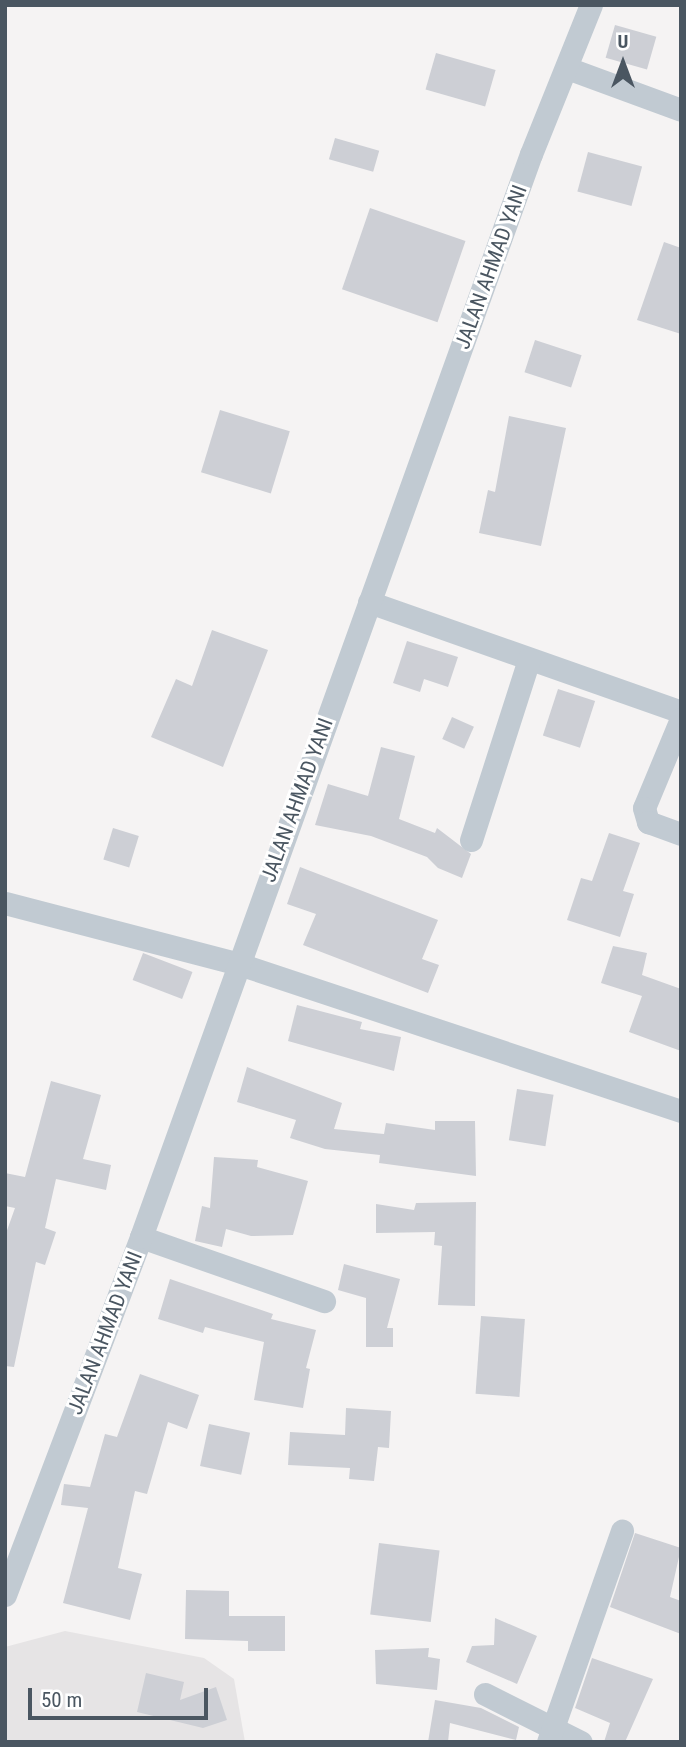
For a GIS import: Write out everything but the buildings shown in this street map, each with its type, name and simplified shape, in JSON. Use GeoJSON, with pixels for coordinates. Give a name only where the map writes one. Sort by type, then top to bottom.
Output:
{"type":"FeatureCollection","features":[{"type":"Feature","properties":{"kind":"street","name":"JALAN AHMAD YANI"},"geometry":{"type":"LineString","coordinates":[[5,1595],[141,1237],[531,155],[591,5]]}},
{"type":"Feature","properties":{"kind":"street"},"geometry":{"type":"LineString","coordinates":[[567,68],[681,110]]}},
{"type":"Feature","properties":{"kind":"street"},"geometry":{"type":"LineString","coordinates":[[369,602],[681,712]]}},
{"type":"Feature","properties":{"kind":"street"},"geometry":{"type":"LineString","coordinates":[[471,840],[529,659]]}},
{"type":"Feature","properties":{"kind":"street"},"geometry":{"type":"LineString","coordinates":[[681,719],[644,811],[648,821],[681,834]]}},
{"type":"Feature","properties":{"kind":"street"},"geometry":{"type":"LineString","coordinates":[[5,903],[239,964],[681,1111]]}},
{"type":"Feature","properties":{"kind":"street"},"geometry":{"type":"LineString","coordinates":[[141,1237],[324,1301]]}},
{"type":"Feature","properties":{"kind":"street"},"geometry":{"type":"LineString","coordinates":[[550,1736],[622,1531]]}},
{"type":"Feature","properties":{"kind":"street"},"geometry":{"type":"LineString","coordinates":[[485,1694],[550,1736],[581,1742]]}},
{"type":"Feature","properties":{"kind":"shaded area"},"geometry":{"type":"Polygon","coordinates":[[[65,1631],[204,1658],[234,1679],[245,1742],[5,1742],[5,1647],[65,1631]]]}}]}
